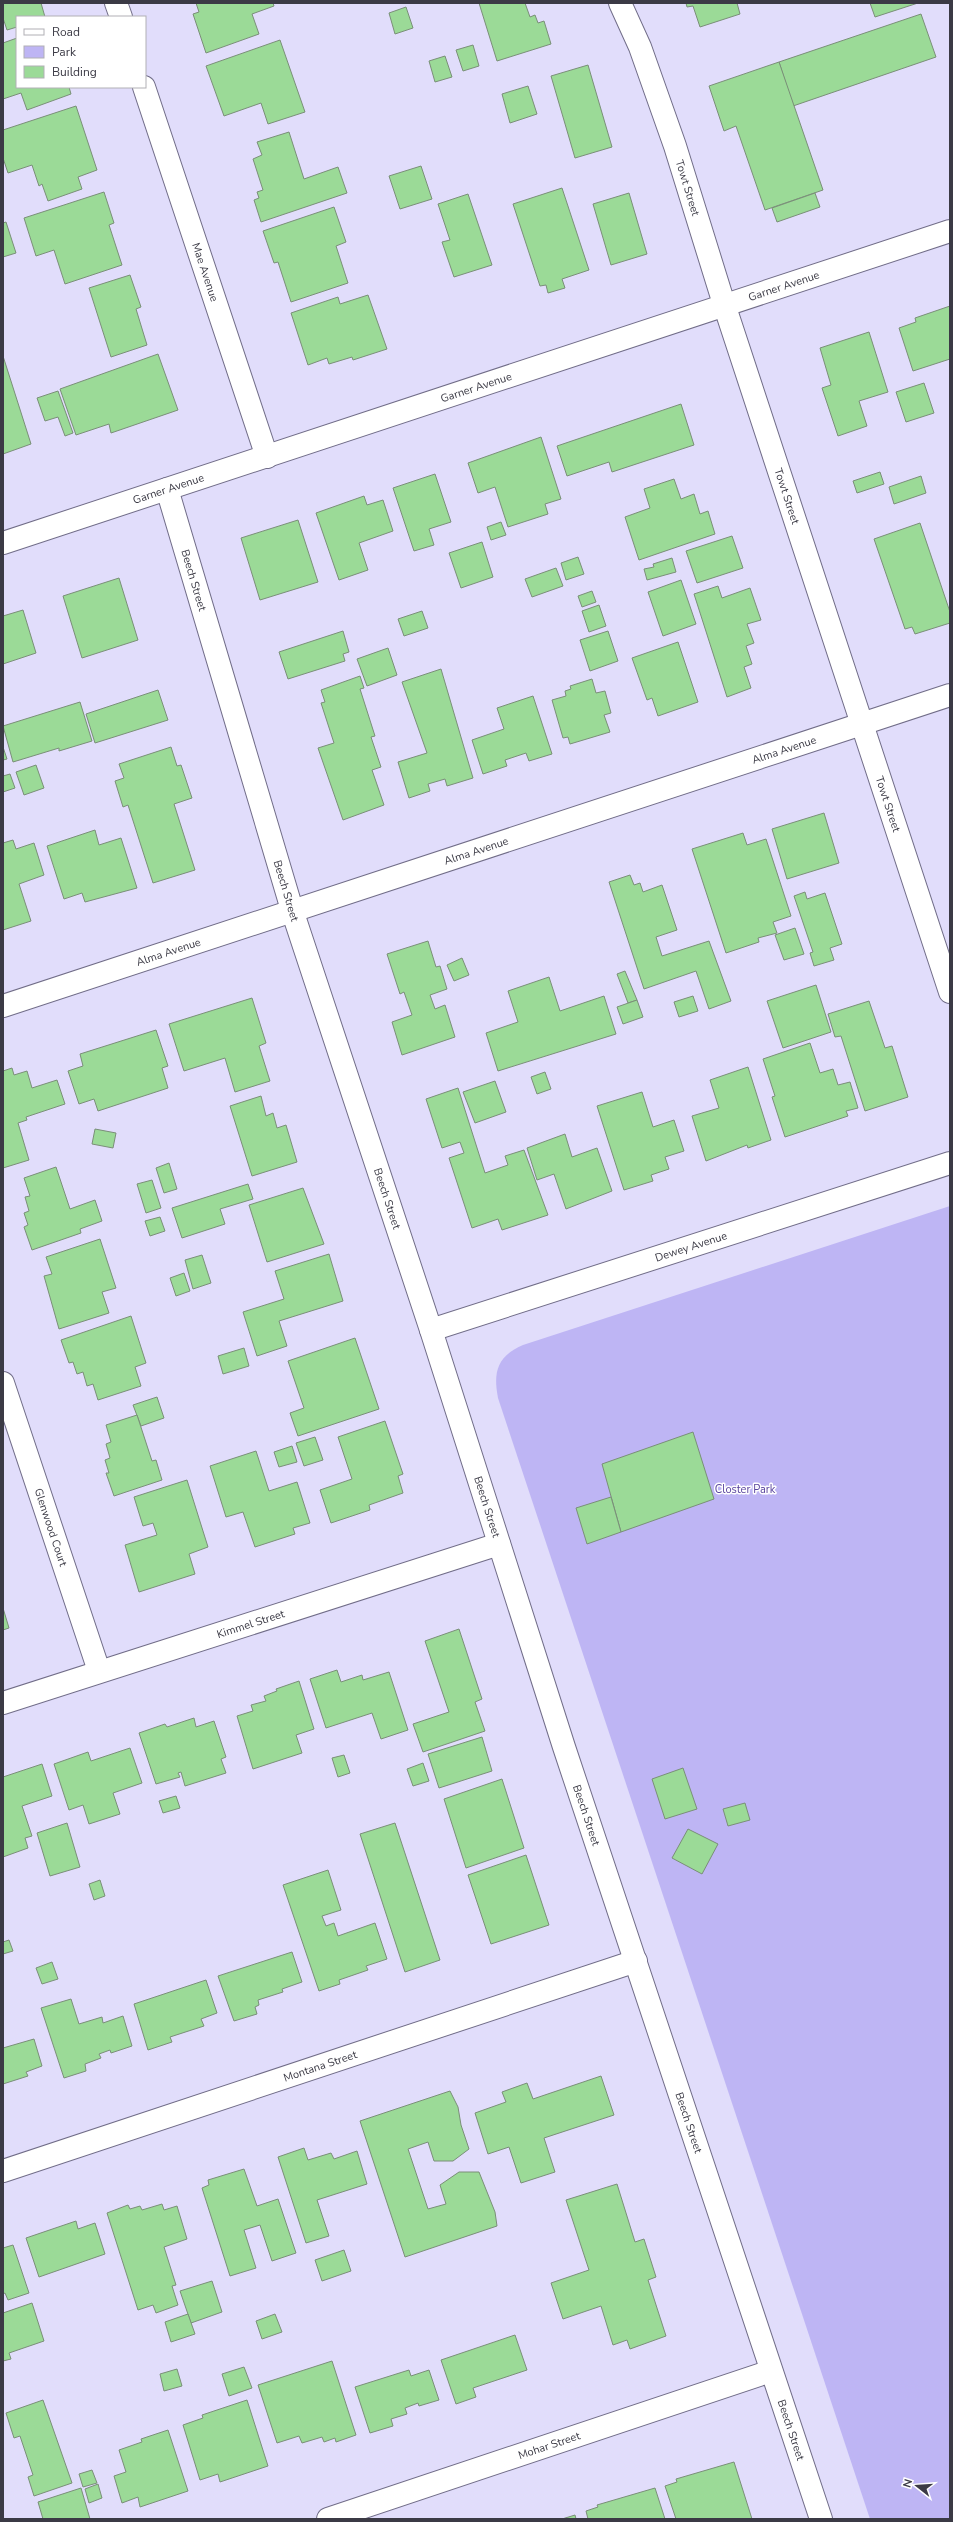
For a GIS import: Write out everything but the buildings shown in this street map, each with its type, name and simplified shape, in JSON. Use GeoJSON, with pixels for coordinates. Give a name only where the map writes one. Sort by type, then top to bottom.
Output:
{"type":"FeatureCollection","features":[{"type":"Feature","properties":{"kind":"street"},"geometry":{"type":"LineString","coordinates":[[116,3],[121,16]]}},
{"type":"Feature","properties":{"kind":"street","name":"Towt Street"},"geometry":{"type":"LineString","coordinates":[[620,3],[640,47],[673,139],[724,304],[950,992]]}},
{"type":"Feature","properties":{"kind":"street","name":"Mae Avenue"},"geometry":{"type":"LineString","coordinates":[[144,88],[267,457]]}},
{"type":"Feature","properties":{"kind":"street","name":"Garner Avenue"},"geometry":{"type":"LineString","coordinates":[[3,543],[267,457],[724,304],[950,231]]}},
{"type":"Feature","properties":{"kind":"street","name":"Beech Street"},"geometry":{"type":"LineString","coordinates":[[167,489],[293,913],[431,1330],[499,1544],[770,2371],[821,2519]]}},
{"type":"Feature","properties":{"kind":"street","name":"Alma Avenue"},"geometry":{"type":"LineString","coordinates":[[3,1006],[293,913],[950,695]]}},
{"type":"Feature","properties":{"kind":"street","name":"Dewey Avenue"},"geometry":{"type":"LineString","coordinates":[[431,1330],[950,1163]]}},
{"type":"Feature","properties":{"kind":"street","name":"Glenwood Court"},"geometry":{"type":"LineString","coordinates":[[3,1383],[99,1671]]}},
{"type":"Feature","properties":{"kind":"street","name":"Kimmel Street"},"geometry":{"type":"LineString","coordinates":[[3,1703],[499,1544]]}},
{"type":"Feature","properties":{"kind":"street","name":"Montana Street"},"geometry":{"type":"LineString","coordinates":[[3,2171],[636,1961]]}},
{"type":"Feature","properties":{"kind":"street","name":"Mohar Street"},"geometry":{"type":"LineString","coordinates":[[328,2519],[770,2371]]}},
{"type":"Feature","properties":{"kind":"green space","name":"Closter Park"},"geometry":{"type":"Polygon","coordinates":[[[950,1206],[950,2519],[870,2519],[498,1398],[496,1380],[502,1360],[514,1349],[523,1345],[950,1206]]]}}]}
